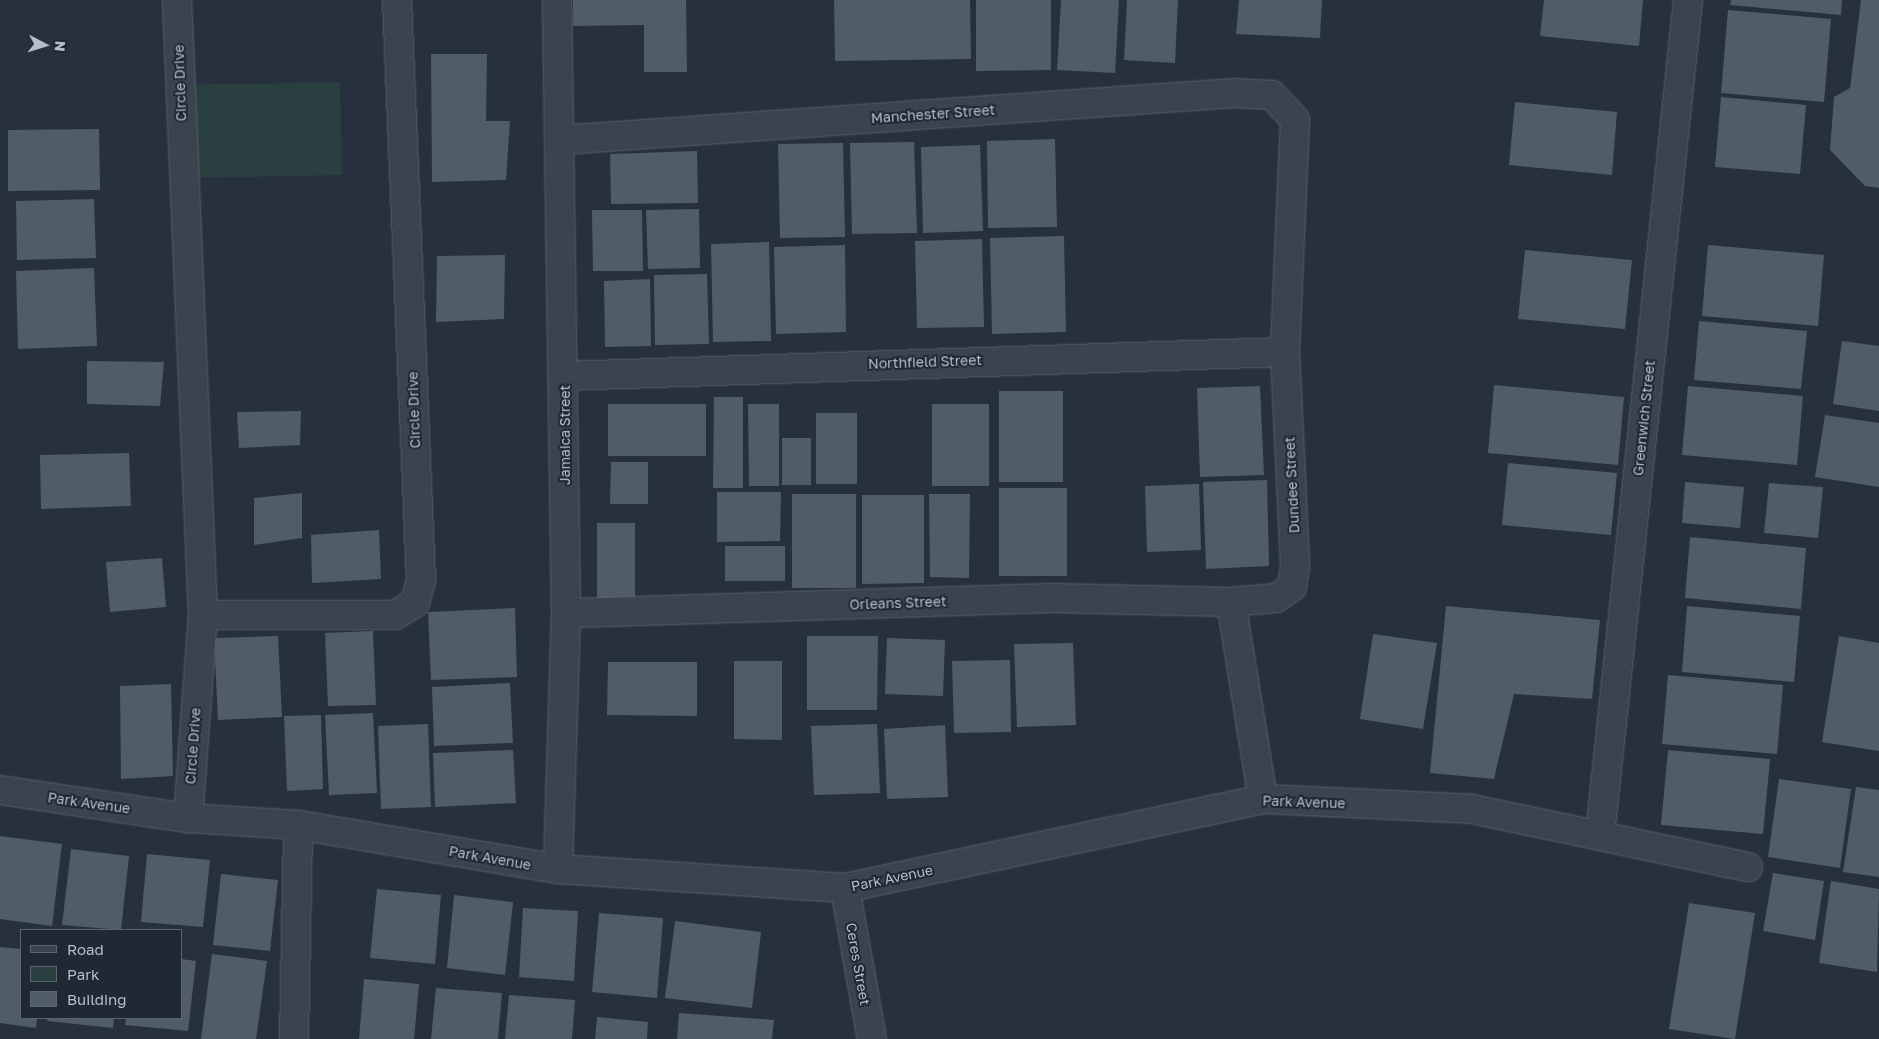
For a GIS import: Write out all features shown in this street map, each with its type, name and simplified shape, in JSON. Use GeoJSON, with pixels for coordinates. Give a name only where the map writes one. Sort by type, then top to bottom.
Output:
{"type":"FeatureCollection","features":[{"type":"Feature","properties":{"kind":"street","name":"Circle Drive"},"geometry":{"type":"LineString","coordinates":[[177,0],[203,615],[188,818]]}},
{"type":"Feature","properties":{"kind":"street","name":"Circle Drive"},"geometry":{"type":"LineString","coordinates":[[203,615],[395,615],[415,603],[421,580],[398,0]]}},
{"type":"Feature","properties":{"kind":"street","name":"Jamaica Street"},"geometry":{"type":"LineString","coordinates":[[557,0],[561,140],[566,613],[558,869]]}},
{"type":"Feature","properties":{"kind":"street","name":"Greenwich Street"},"geometry":{"type":"LineString","coordinates":[[1600,835],[1688,0]]}},
{"type":"Feature","properties":{"kind":"street","name":"Manchester Street"},"geometry":{"type":"LineString","coordinates":[[561,140],[1235,93],[1272,95],[1295,120]]}},
{"type":"Feature","properties":{"kind":"street","name":"Dundee Street"},"geometry":{"type":"LineString","coordinates":[[1231,602],[1276,598],[1292,587],[1295,568],[1286,352],[1295,120]]}},
{"type":"Feature","properties":{"kind":"street","name":"Northfield Street"},"geometry":{"type":"LineString","coordinates":[[564,376],[1286,352]]}},
{"type":"Feature","properties":{"kind":"street","name":"Orleans Street"},"geometry":{"type":"LineString","coordinates":[[566,613],[1052,598],[1231,602]]}},
{"type":"Feature","properties":{"kind":"street"},"geometry":{"type":"LineString","coordinates":[[1231,602],[1263,799]]}},
{"type":"Feature","properties":{"kind":"street","name":"Park Avenue"},"geometry":{"type":"LineString","coordinates":[[0,790],[188,818],[298,825],[558,869],[845,888],[1263,799],[1472,809],[1748,867]]}},
{"type":"Feature","properties":{"kind":"street"},"geometry":{"type":"LineString","coordinates":[[294,1039],[298,825]]}},
{"type":"Feature","properties":{"kind":"street","name":"Ceres Street"},"geometry":{"type":"LineString","coordinates":[[845,888],[872,1039]]}},
{"type":"Feature","properties":{"kind":"green space"},"geometry":{"type":"Polygon","coordinates":[[[340,82],[342,175],[185,178],[183,85],[340,82]]]}},
{"type":"Feature","properties":{"kind":"building"},"geometry":{"type":"Polygon","coordinates":[[[573,0],[686,0],[687,72],[644,72],[644,25],[573,26],[573,0]]]}},
{"type":"Feature","properties":{"kind":"building"},"geometry":{"type":"Polygon","coordinates":[[[834,0],[970,0],[971,59],[835,61],[834,0]]]}},
{"type":"Feature","properties":{"kind":"building"},"geometry":{"type":"Polygon","coordinates":[[[976,0],[1051,0],[1051,70],[976,71],[976,0]]]}},
{"type":"Feature","properties":{"kind":"building"},"geometry":{"type":"Polygon","coordinates":[[[1061,0],[1119,0],[1115,73],[1057,70],[1061,0]]]}},
{"type":"Feature","properties":{"kind":"building"},"geometry":{"type":"Polygon","coordinates":[[[1127,0],[1178,0],[1175,63],[1124,60],[1127,0]]]}},
{"type":"Feature","properties":{"kind":"building"},"geometry":{"type":"Polygon","coordinates":[[[1239,0],[1322,0],[1320,38],[1236,34],[1239,0]]]}},
{"type":"Feature","properties":{"kind":"building"},"geometry":{"type":"Polygon","coordinates":[[[1544,0],[1643,0],[1639,46],[1540,36],[1544,0]]]}},
{"type":"Feature","properties":{"kind":"building"},"geometry":{"type":"Polygon","coordinates":[[[1731,0],[1842,0],[1841,15],[1730,5],[1731,0]]]}},
{"type":"Feature","properties":{"kind":"building"},"geometry":{"type":"Polygon","coordinates":[[[1861,0],[1879,0],[1879,188],[1865,186],[1830,150],[1834,97],[1850,88],[1861,0]]]}},
{"type":"Feature","properties":{"kind":"building"},"geometry":{"type":"Polygon","coordinates":[[[1728,10],[1831,19],[1824,102],[1721,93],[1728,10]]]}},
{"type":"Feature","properties":{"kind":"building"},"geometry":{"type":"Polygon","coordinates":[[[431,54],[487,54],[486,121],[510,121],[506,180],[432,182],[431,54]]]}},
{"type":"Feature","properties":{"kind":"building"},"geometry":{"type":"Polygon","coordinates":[[[1721,97],[1806,105],[1800,174],[1715,167],[1721,97]]]}},
{"type":"Feature","properties":{"kind":"building"},"geometry":{"type":"Polygon","coordinates":[[[1515,102],[1617,112],[1612,175],[1509,165],[1515,102]]]}},
{"type":"Feature","properties":{"kind":"building"},"geometry":{"type":"Polygon","coordinates":[[[99,129],[100,190],[8,191],[8,130],[99,129]]]}},
{"type":"Feature","properties":{"kind":"building"},"geometry":{"type":"Polygon","coordinates":[[[1055,139],[1057,227],[988,228],[987,141],[1055,139]]]}},
{"type":"Feature","properties":{"kind":"building"},"geometry":{"type":"Polygon","coordinates":[[[914,142],[917,233],[852,234],[850,143],[914,142]]]}},
{"type":"Feature","properties":{"kind":"building"},"geometry":{"type":"Polygon","coordinates":[[[843,143],[845,237],[780,238],[778,144],[843,143]]]}},
{"type":"Feature","properties":{"kind":"building"},"geometry":{"type":"Polygon","coordinates":[[[980,145],[983,231],[923,233],[921,147],[980,145]]]}},
{"type":"Feature","properties":{"kind":"building"},"geometry":{"type":"Polygon","coordinates":[[[697,151],[698,203],[611,204],[610,154],[697,151]]]}},
{"type":"Feature","properties":{"kind":"building"},"geometry":{"type":"Polygon","coordinates":[[[94,199],[96,258],[17,260],[16,201],[94,199]]]}},
{"type":"Feature","properties":{"kind":"building"},"geometry":{"type":"Polygon","coordinates":[[[699,209],[700,268],[648,269],[646,210],[699,209]]]}},
{"type":"Feature","properties":{"kind":"building"},"geometry":{"type":"Polygon","coordinates":[[[592,210],[642,210],[643,271],[593,271],[592,210]]]}},
{"type":"Feature","properties":{"kind":"building"},"geometry":{"type":"Polygon","coordinates":[[[1064,236],[1066,332],[992,334],[990,238],[1064,236]]]}},
{"type":"Feature","properties":{"kind":"building"},"geometry":{"type":"Polygon","coordinates":[[[982,239],[984,327],[917,328],[915,241],[982,239]]]}},
{"type":"Feature","properties":{"kind":"building"},"geometry":{"type":"Polygon","coordinates":[[[769,242],[771,341],[713,342],[711,244],[769,242]]]}},
{"type":"Feature","properties":{"kind":"building"},"geometry":{"type":"Polygon","coordinates":[[[845,245],[846,332],[776,334],[774,247],[845,245]]]}},
{"type":"Feature","properties":{"kind":"building"},"geometry":{"type":"Polygon","coordinates":[[[1708,245],[1824,255],[1818,326],[1702,316],[1708,245]]]}},
{"type":"Feature","properties":{"kind":"building"},"geometry":{"type":"Polygon","coordinates":[[[1525,250],[1632,260],[1625,329],[1518,319],[1525,250]]]}},
{"type":"Feature","properties":{"kind":"building"},"geometry":{"type":"Polygon","coordinates":[[[505,255],[504,319],[436,322],[437,256],[505,255]]]}},
{"type":"Feature","properties":{"kind":"building"},"geometry":{"type":"Polygon","coordinates":[[[94,268],[97,346],[18,349],[16,271],[94,268]]]}},
{"type":"Feature","properties":{"kind":"building"},"geometry":{"type":"Polygon","coordinates":[[[707,274],[709,344],[655,345],[654,275],[707,274]]]}},
{"type":"Feature","properties":{"kind":"building"},"geometry":{"type":"Polygon","coordinates":[[[650,279],[651,346],[605,347],[604,281],[650,279]]]}},
{"type":"Feature","properties":{"kind":"building"},"geometry":{"type":"Polygon","coordinates":[[[1699,321],[1807,331],[1801,389],[1694,380],[1699,321]]]}},
{"type":"Feature","properties":{"kind":"building"},"geometry":{"type":"Polygon","coordinates":[[[1842,341],[1879,346],[1879,411],[1833,404],[1842,341]]]}},
{"type":"Feature","properties":{"kind":"building"},"geometry":{"type":"Polygon","coordinates":[[[87,361],[164,362],[160,406],[87,404],[87,361]]]}},
{"type":"Feature","properties":{"kind":"building"},"geometry":{"type":"Polygon","coordinates":[[[1494,385],[1624,397],[1618,465],[1488,453],[1494,385]]]}},
{"type":"Feature","properties":{"kind":"building"},"geometry":{"type":"Polygon","coordinates":[[[1260,386],[1264,475],[1200,477],[1197,388],[1260,386]]]}},
{"type":"Feature","properties":{"kind":"building"},"geometry":{"type":"Polygon","coordinates":[[[1688,386],[1803,396],[1797,465],[1682,455],[1688,386]]]}},
{"type":"Feature","properties":{"kind":"building"},"geometry":{"type":"Polygon","coordinates":[[[999,391],[1063,391],[1063,482],[999,482],[999,391]]]}},
{"type":"Feature","properties":{"kind":"building"},"geometry":{"type":"Polygon","coordinates":[[[714,397],[743,397],[743,488],[713,488],[714,397]]]}},
{"type":"Feature","properties":{"kind":"building"},"geometry":{"type":"Polygon","coordinates":[[[608,404],[706,404],[706,456],[608,456],[608,404]]]}},
{"type":"Feature","properties":{"kind":"building"},"geometry":{"type":"Polygon","coordinates":[[[748,404],[779,404],[779,486],[749,486],[748,404]]]}},
{"type":"Feature","properties":{"kind":"building"},"geometry":{"type":"Polygon","coordinates":[[[932,404],[989,404],[989,486],[932,486],[932,404]]]}},
{"type":"Feature","properties":{"kind":"building"},"geometry":{"type":"Polygon","coordinates":[[[301,411],[300,445],[239,448],[237,412],[301,411]]]}},
{"type":"Feature","properties":{"kind":"building"},"geometry":{"type":"Polygon","coordinates":[[[816,413],[857,413],[857,484],[816,484],[816,413]]]}},
{"type":"Feature","properties":{"kind":"building"},"geometry":{"type":"Polygon","coordinates":[[[1825,415],[1879,423],[1879,487],[1815,477],[1825,415]]]}},
{"type":"Feature","properties":{"kind":"building"},"geometry":{"type":"Polygon","coordinates":[[[782,438],[811,438],[811,485],[782,485],[782,438]]]}},
{"type":"Feature","properties":{"kind":"building"},"geometry":{"type":"Polygon","coordinates":[[[129,453],[131,506],[41,509],[40,455],[129,453]]]}},
{"type":"Feature","properties":{"kind":"building"},"geometry":{"type":"Polygon","coordinates":[[[611,462],[648,462],[648,504],[610,504],[611,462]]]}},
{"type":"Feature","properties":{"kind":"building"},"geometry":{"type":"Polygon","coordinates":[[[1508,463],[1617,473],[1611,535],[1502,525],[1508,463]]]}},
{"type":"Feature","properties":{"kind":"building"},"geometry":{"type":"Polygon","coordinates":[[[1267,480],[1269,566],[1206,569],[1203,482],[1267,480]]]}},
{"type":"Feature","properties":{"kind":"building"},"geometry":{"type":"Polygon","coordinates":[[[1685,482],[1744,487],[1740,528],[1682,523],[1685,482]]]}},
{"type":"Feature","properties":{"kind":"building"},"geometry":{"type":"Polygon","coordinates":[[[1769,483],[1823,487],[1818,538],[1764,533],[1769,483]]]}},
{"type":"Feature","properties":{"kind":"building"},"geometry":{"type":"Polygon","coordinates":[[[1199,484],[1201,550],[1147,552],[1145,486],[1199,484]]]}},
{"type":"Feature","properties":{"kind":"building"},"geometry":{"type":"Polygon","coordinates":[[[999,488],[1067,488],[1067,576],[999,576],[999,488]]]}},
{"type":"Feature","properties":{"kind":"building"},"geometry":{"type":"Polygon","coordinates":[[[717,492],[781,492],[780,541],[717,542],[717,492]]]}},
{"type":"Feature","properties":{"kind":"building"},"geometry":{"type":"Polygon","coordinates":[[[302,493],[302,538],[254,545],[254,498],[302,493]]]}},
{"type":"Feature","properties":{"kind":"building"},"geometry":{"type":"Polygon","coordinates":[[[792,494],[856,494],[856,588],[792,588],[792,494]]]}},
{"type":"Feature","properties":{"kind":"building"},"geometry":{"type":"Polygon","coordinates":[[[929,494],[970,494],[969,578],[930,577],[929,494]]]}},
{"type":"Feature","properties":{"kind":"building"},"geometry":{"type":"Polygon","coordinates":[[[862,495],[924,495],[924,583],[862,584],[862,495]]]}},
{"type":"Feature","properties":{"kind":"building"},"geometry":{"type":"Polygon","coordinates":[[[597,523],[635,523],[635,600],[597,600],[597,523]]]}},
{"type":"Feature","properties":{"kind":"building"},"geometry":{"type":"Polygon","coordinates":[[[379,530],[381,579],[312,583],[311,535],[379,530]]]}},
{"type":"Feature","properties":{"kind":"building"},"geometry":{"type":"Polygon","coordinates":[[[1690,537],[1806,548],[1801,609],[1685,598],[1690,537]]]}},
{"type":"Feature","properties":{"kind":"building"},"geometry":{"type":"Polygon","coordinates":[[[725,546],[785,546],[785,581],[725,581],[725,546]]]}},
{"type":"Feature","properties":{"kind":"building"},"geometry":{"type":"Polygon","coordinates":[[[162,558],[166,607],[110,612],[106,562],[162,558]]]}},
{"type":"Feature","properties":{"kind":"building"},"geometry":{"type":"Polygon","coordinates":[[[1446,606],[1600,620],[1592,699],[1514,694],[1494,779],[1430,773],[1446,606]]]}},
{"type":"Feature","properties":{"kind":"building"},"geometry":{"type":"Polygon","coordinates":[[[1687,606],[1800,616],[1794,682],[1682,672],[1687,606]]]}},
{"type":"Feature","properties":{"kind":"building"},"geometry":{"type":"Polygon","coordinates":[[[515,608],[517,677],[431,680],[428,612],[515,608]]]}},
{"type":"Feature","properties":{"kind":"building"},"geometry":{"type":"Polygon","coordinates":[[[373,631],[376,705],[328,706],[325,633],[373,631]]]}},
{"type":"Feature","properties":{"kind":"building"},"geometry":{"type":"Polygon","coordinates":[[[1373,634],[1437,643],[1423,729],[1360,719],[1373,634]]]}},
{"type":"Feature","properties":{"kind":"building"},"geometry":{"type":"Polygon","coordinates":[[[278,636],[282,717],[218,720],[214,638],[278,636]]]}},
{"type":"Feature","properties":{"kind":"building"},"geometry":{"type":"Polygon","coordinates":[[[807,636],[878,636],[877,710],[807,710],[807,636]]]}},
{"type":"Feature","properties":{"kind":"building"},"geometry":{"type":"Polygon","coordinates":[[[1839,636],[1879,643],[1879,751],[1822,742],[1839,636]]]}},
{"type":"Feature","properties":{"kind":"building"},"geometry":{"type":"Polygon","coordinates":[[[887,638],[945,640],[943,696],[885,694],[887,638]]]}},
{"type":"Feature","properties":{"kind":"building"},"geometry":{"type":"Polygon","coordinates":[[[1073,643],[1076,725],[1017,727],[1014,644],[1073,643]]]}},
{"type":"Feature","properties":{"kind":"building"},"geometry":{"type":"Polygon","coordinates":[[[1010,660],[1011,732],[954,733],[952,661],[1010,660]]]}},
{"type":"Feature","properties":{"kind":"building"},"geometry":{"type":"Polygon","coordinates":[[[734,661],[782,661],[782,740],[734,739],[734,661]]]}},
{"type":"Feature","properties":{"kind":"building"},"geometry":{"type":"Polygon","coordinates":[[[608,662],[697,662],[697,716],[607,715],[608,662]]]}},
{"type":"Feature","properties":{"kind":"building"},"geometry":{"type":"Polygon","coordinates":[[[1668,675],[1783,685],[1777,754],[1662,744],[1668,675]]]}},
{"type":"Feature","properties":{"kind":"building"},"geometry":{"type":"Polygon","coordinates":[[[510,683],[513,743],[434,746],[432,687],[510,683]]]}},
{"type":"Feature","properties":{"kind":"building"},"geometry":{"type":"Polygon","coordinates":[[[171,684],[173,776],[121,779],[120,686],[171,684]]]}},
{"type":"Feature","properties":{"kind":"building"},"geometry":{"type":"Polygon","coordinates":[[[373,713],[377,793],[329,795],[325,715],[373,713]]]}},
{"type":"Feature","properties":{"kind":"building"},"geometry":{"type":"Polygon","coordinates":[[[321,715],[323,789],[287,791],[284,716],[321,715]]]}},
{"type":"Feature","properties":{"kind":"building"},"geometry":{"type":"Polygon","coordinates":[[[428,724],[431,807],[381,809],[378,726],[428,724]]]}},
{"type":"Feature","properties":{"kind":"building"},"geometry":{"type":"Polygon","coordinates":[[[877,724],[880,793],[814,795],[811,726],[877,724]]]}},
{"type":"Feature","properties":{"kind":"building"},"geometry":{"type":"Polygon","coordinates":[[[945,725],[948,797],[887,799],[884,729],[945,725]]]}},
{"type":"Feature","properties":{"kind":"building"},"geometry":{"type":"Polygon","coordinates":[[[513,750],[516,803],[435,807],[433,753],[513,750]]]}},
{"type":"Feature","properties":{"kind":"building"},"geometry":{"type":"Polygon","coordinates":[[[1668,750],[1770,759],[1763,834],[1661,825],[1668,750]]]}},
{"type":"Feature","properties":{"kind":"building"},"geometry":{"type":"Polygon","coordinates":[[[1779,779],[1851,789],[1840,868],[1768,857],[1779,779]]]}},
{"type":"Feature","properties":{"kind":"building"},"geometry":{"type":"Polygon","coordinates":[[[1856,787],[1879,790],[1879,877],[1843,872],[1856,787]]]}},
{"type":"Feature","properties":{"kind":"building"},"geometry":{"type":"Polygon","coordinates":[[[0,836],[62,844],[52,926],[0,919],[0,836]]]}},
{"type":"Feature","properties":{"kind":"building"},"geometry":{"type":"Polygon","coordinates":[[[71,849],[129,856],[121,929],[62,925],[71,849]]]}},
{"type":"Feature","properties":{"kind":"building"},"geometry":{"type":"Polygon","coordinates":[[[147,854],[210,860],[203,927],[141,922],[147,854]]]}},
{"type":"Feature","properties":{"kind":"building"},"geometry":{"type":"Polygon","coordinates":[[[1773,873],[1824,881],[1815,940],[1763,931],[1773,873]]]}},
{"type":"Feature","properties":{"kind":"building"},"geometry":{"type":"Polygon","coordinates":[[[221,874],[278,880],[270,951],[213,945],[221,874]]]}},
{"type":"Feature","properties":{"kind":"building"},"geometry":{"type":"Polygon","coordinates":[[[1831,881],[1879,889],[1877,972],[1819,963],[1831,881]]]}},
{"type":"Feature","properties":{"kind":"building"},"geometry":{"type":"Polygon","coordinates":[[[377,889],[441,895],[435,964],[370,958],[377,889]]]}},
{"type":"Feature","properties":{"kind":"building"},"geometry":{"type":"Polygon","coordinates":[[[454,895],[513,902],[505,975],[447,968],[454,895]]]}},
{"type":"Feature","properties":{"kind":"building"},"geometry":{"type":"Polygon","coordinates":[[[1689,903],[1755,913],[1735,1039],[1669,1029],[1689,903]]]}},
{"type":"Feature","properties":{"kind":"building"},"geometry":{"type":"Polygon","coordinates":[[[523,908],[578,911],[574,981],[519,977],[523,908]]]}},
{"type":"Feature","properties":{"kind":"building"},"geometry":{"type":"Polygon","coordinates":[[[599,913],[663,918],[657,998],[592,992],[599,913]]]}},
{"type":"Feature","properties":{"kind":"building"},"geometry":{"type":"Polygon","coordinates":[[[675,921],[761,932],[752,1008],[665,998],[675,921]]]}},
{"type":"Feature","properties":{"kind":"building"},"geometry":{"type":"Polygon","coordinates":[[[0,947],[20,949],[20,1019],[37,1019],[36,1028],[0,1023],[0,947]]]}},
{"type":"Feature","properties":{"kind":"building"},"geometry":{"type":"Polygon","coordinates":[[[212,954],[267,961],[256,1039],[201,1039],[212,954]]]}},
{"type":"Feature","properties":{"kind":"building"},"geometry":{"type":"Polygon","coordinates":[[[182,959],[196,961],[188,1031],[125,1025],[126,1019],[182,1019],[182,959]]]}},
{"type":"Feature","properties":{"kind":"building"},"geometry":{"type":"Polygon","coordinates":[[[364,979],[419,984],[414,1039],[359,1039],[364,979]]]}},
{"type":"Feature","properties":{"kind":"building"},"geometry":{"type":"Polygon","coordinates":[[[436,988],[502,993],[498,1039],[431,1039],[436,988]]]}},
{"type":"Feature","properties":{"kind":"building"},"geometry":{"type":"Polygon","coordinates":[[[509,995],[575,1000],[572,1039],[505,1039],[509,995]]]}},
{"type":"Feature","properties":{"kind":"building"},"geometry":{"type":"Polygon","coordinates":[[[679,1013],[774,1020],[772,1039],[677,1039],[679,1013]]]}},
{"type":"Feature","properties":{"kind":"building"},"geometry":{"type":"Polygon","coordinates":[[[597,1017],[648,1022],[647,1039],[595,1039],[597,1017]]]}},
{"type":"Feature","properties":{"kind":"building"},"geometry":{"type":"Polygon","coordinates":[[[48,1019],[114,1019],[113,1028],[47,1021],[48,1019]]]}}]}
